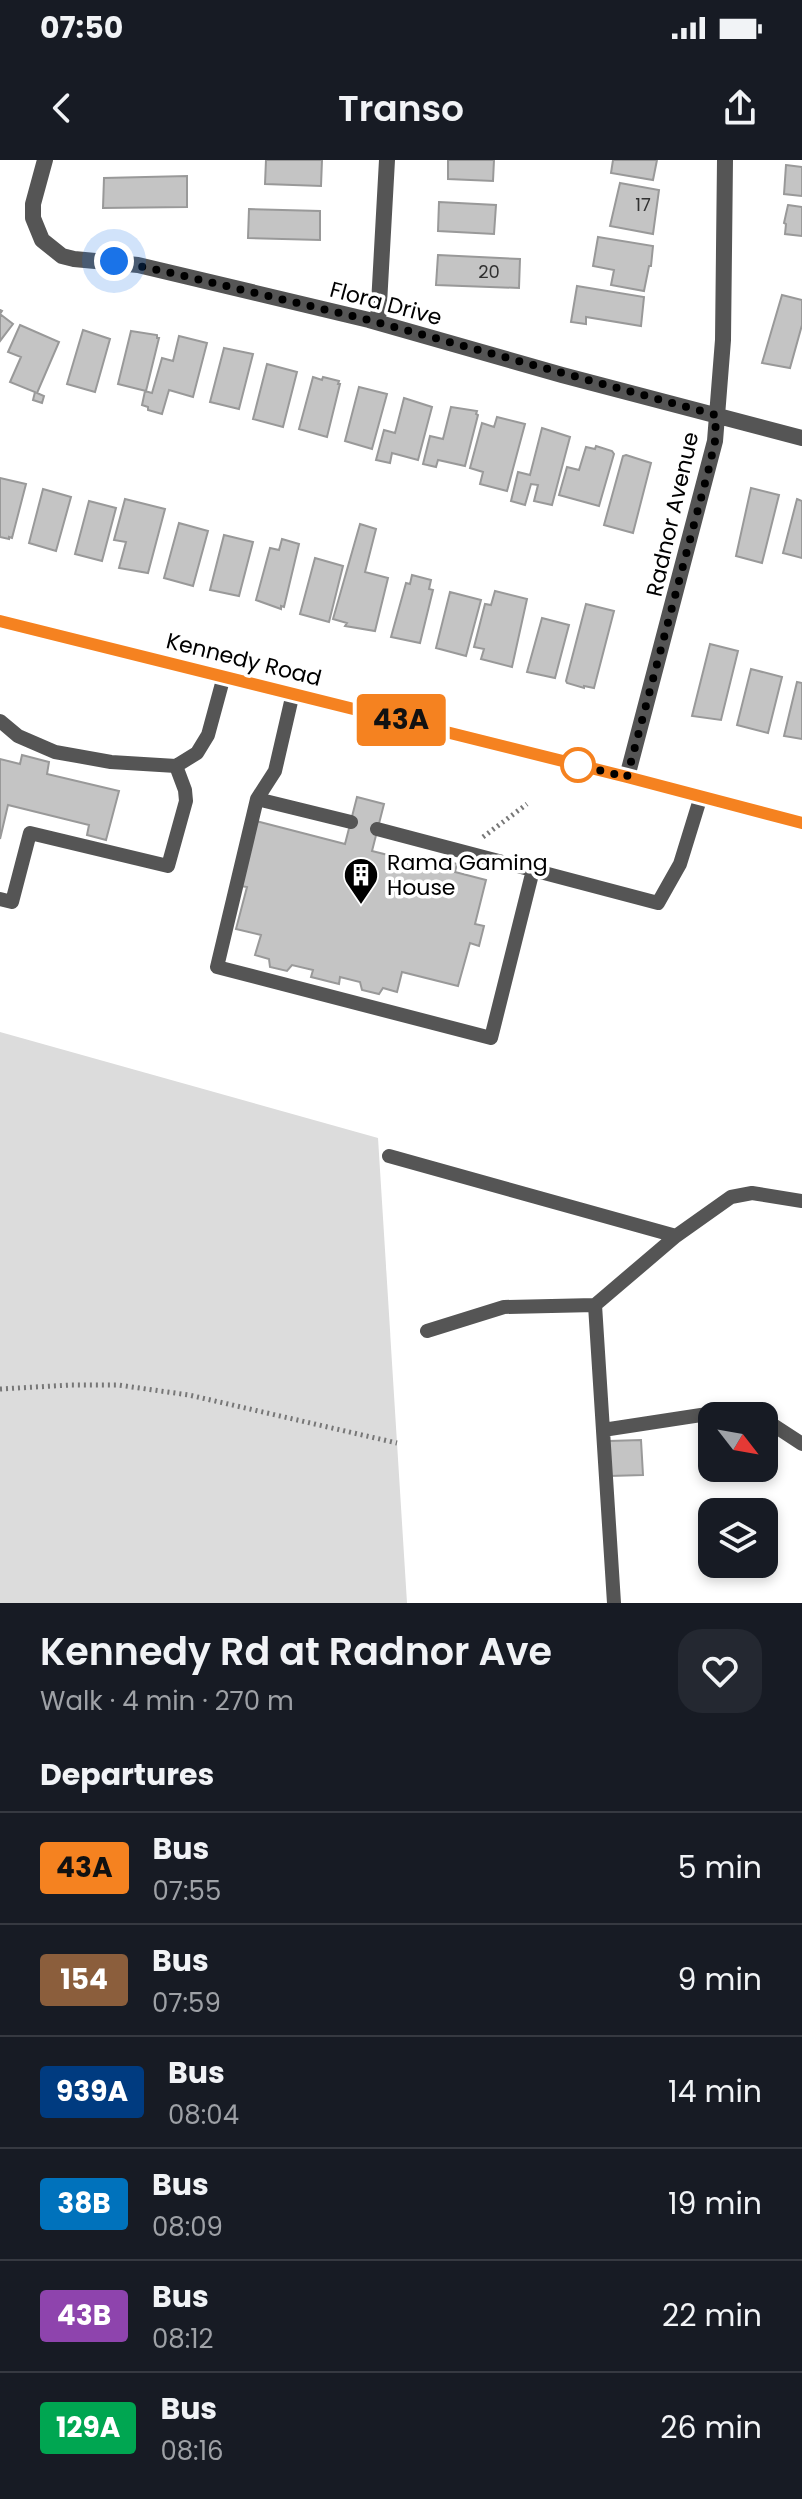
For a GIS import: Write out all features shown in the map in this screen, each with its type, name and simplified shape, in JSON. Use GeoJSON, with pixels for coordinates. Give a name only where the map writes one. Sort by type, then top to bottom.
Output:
{"type":"FeatureCollection","features":[{"type":"Feature","properties":{"kind":"main road","name":"Kennedy Road"},"geometry":{"type":"LineString","coordinates":[[0,621],[802,823]]}},
{"type":"Feature","properties":{"kind":"street","name":"Flora Drive"},"geometry":{"type":"LineString","coordinates":[[45,160],[33,204],[33,218],[42,240],[62,256],[151,268],[378,322],[802,438]]}},
{"type":"Feature","properties":{"kind":"street"},"geometry":{"type":"LineString","coordinates":[[378,322],[387,160]]}},
{"type":"Feature","properties":{"kind":"street","name":"Radnor Avenue"},"geometry":{"type":"LineString","coordinates":[[627,777],[715,441],[723,340],[725,160]]}},
{"type":"Feature","properties":{"kind":"lane"},"geometry":{"type":"LineString","coordinates":[[0,721],[18,736],[55,752],[111,762],[176,766],[197,753],[208,735],[224,676]]}},
{"type":"Feature","properties":{"kind":"lane"},"geometry":{"type":"LineString","coordinates":[[293,693],[275,771],[257,799],[217,967],[491,1038],[533,870]]}},
{"type":"Feature","properties":{"kind":"lane"},"geometry":{"type":"LineString","coordinates":[[0,899],[12,902],[30,833],[168,866],[186,801],[176,766]]}},
{"type":"Feature","properties":{"kind":"lane"},"geometry":{"type":"LineString","coordinates":[[377,829],[658,903],[680,864],[701,796]]}},
{"type":"Feature","properties":{"kind":"lane"},"geometry":{"type":"LineString","coordinates":[[257,799],[351,822]]}},
{"type":"Feature","properties":{"kind":"lane"},"geometry":{"type":"LineString","coordinates":[[389,1156],[676,1236]]}},
{"type":"Feature","properties":{"kind":"lane"},"geometry":{"type":"LineString","coordinates":[[427,1331],[508,1307],[595,1305],[676,1236],[725,1200],[738,1195],[761,1193],[802,1201]]}},
{"type":"Feature","properties":{"kind":"lane"},"geometry":{"type":"LineString","coordinates":[[595,1305],[614,1603]]}},
{"type":"Feature","properties":{"kind":"lane"},"geometry":{"type":"LineString","coordinates":[[603,1430],[698,1415]]}},
{"type":"Feature","properties":{"kind":"lane"},"geometry":{"type":"LineString","coordinates":[[778,1428],[802,1444]]}},
{"type":"Feature","properties":{"kind":"path"},"geometry":{"type":"LineString","coordinates":[[463,851],[527,804]]}},
{"type":"Feature","properties":{"kind":"path"},"geometry":{"type":"LineString","coordinates":[[0,1389],[118,1385],[189,1395],[397,1443]]}},
{"type":"Feature","properties":{"kind":"shaded area"},"geometry":{"type":"Polygon","coordinates":[[[0,1032],[378,1138],[407,1603],[0,1603],[0,1032]]]}},
{"type":"Feature","properties":{"kind":"building"},"geometry":{"type":"Polygon","coordinates":[[[266,160],[322,160],[321,186],[265,184],[266,160]]]}},
{"type":"Feature","properties":{"kind":"building"},"geometry":{"type":"Polygon","coordinates":[[[448,160],[494,160],[493,181],[448,179],[448,160]]]}},
{"type":"Feature","properties":{"kind":"building"},"geometry":{"type":"Polygon","coordinates":[[[613,160],[657,160],[653,180],[611,173],[613,160]]]}},
{"type":"Feature","properties":{"kind":"building"},"geometry":{"type":"Polygon","coordinates":[[[786,165],[802,167],[802,196],[784,194],[786,165]]]}},
{"type":"Feature","properties":{"kind":"building"},"geometry":{"type":"Polygon","coordinates":[[[187,176],[187,207],[103,208],[104,178],[187,176]]]}},
{"type":"Feature","properties":{"kind":"building"},"geometry":{"type":"Polygon","coordinates":[[[620,183],[659,190],[653,234],[610,226],[620,183]]]}},
{"type":"Feature","properties":{"kind":"building"},"geometry":{"type":"Polygon","coordinates":[[[439,202],[496,205],[494,234],[438,231],[439,202]]]}},
{"type":"Feature","properties":{"kind":"building"},"geometry":{"type":"Polygon","coordinates":[[[788,205],[802,207],[802,236],[785,234],[788,205]]]}},
{"type":"Feature","properties":{"kind":"building"},"geometry":{"type":"Polygon","coordinates":[[[249,209],[320,211],[320,240],[248,238],[249,209]]]}},
{"type":"Feature","properties":{"kind":"building"},"geometry":{"type":"Polygon","coordinates":[[[598,237],[653,246],[644,291],[611,285],[614,270],[593,266],[598,237]]]}},
{"type":"Feature","properties":{"kind":"building"},"geometry":{"type":"Polygon","coordinates":[[[438,255],[520,259],[519,288],[436,285],[438,255]]]}},
{"type":"Feature","properties":{"kind":"building"},"geometry":{"type":"Polygon","coordinates":[[[577,286],[644,297],[641,326],[586,317],[586,324],[571,322],[577,286]]]}},
{"type":"Feature","properties":{"kind":"building"},"geometry":{"type":"Polygon","coordinates":[[[782,295],[802,300],[802,325],[790,368],[762,363],[782,295]]]}},
{"type":"Feature","properties":{"kind":"building"},"geometry":{"type":"Polygon","coordinates":[[[0,314],[13,324],[0,341],[0,314]]]}},
{"type":"Feature","properties":{"kind":"building"},"geometry":{"type":"Polygon","coordinates":[[[20,325],[59,342],[37,393],[44,396],[42,403],[33,400],[35,392],[10,382],[21,357],[8,352],[20,325]]]}},
{"type":"Feature","properties":{"kind":"building"},"geometry":{"type":"Polygon","coordinates":[[[83,330],[110,339],[95,392],[67,384],[83,330]]]}},
{"type":"Feature","properties":{"kind":"building"},"geometry":{"type":"Polygon","coordinates":[[[131,331],[157,335],[159,338],[146,391],[118,384],[131,331]]]}},
{"type":"Feature","properties":{"kind":"building"},"geometry":{"type":"Polygon","coordinates":[[[179,336],[207,343],[193,397],[169,390],[162,414],[148,410],[142,405],[145,391],[152,393],[162,358],[173,361],[179,336]]]}},
{"type":"Feature","properties":{"kind":"building"},"geometry":{"type":"Polygon","coordinates":[[[224,348],[253,354],[239,409],[210,402],[224,348]]]}},
{"type":"Feature","properties":{"kind":"building"},"geometry":{"type":"Polygon","coordinates":[[[267,364],[297,372],[283,427],[253,419],[267,364]]]}},
{"type":"Feature","properties":{"kind":"building"},"geometry":{"type":"Polygon","coordinates":[[[313,377],[339,381],[340,384],[327,437],[299,429],[313,377]]]}},
{"type":"Feature","properties":{"kind":"building"},"geometry":{"type":"Polygon","coordinates":[[[359,387],[387,394],[372,449],[345,441],[359,387]]]}},
{"type":"Feature","properties":{"kind":"building"},"geometry":{"type":"Polygon","coordinates":[[[404,398],[432,407],[418,460],[392,453],[390,463],[376,460],[384,430],[395,433],[404,398]]]}},
{"type":"Feature","properties":{"kind":"building"},"geometry":{"type":"Polygon","coordinates":[[[451,407],[477,411],[478,415],[465,466],[438,460],[436,467],[423,464],[430,436],[443,439],[451,407]]]}},
{"type":"Feature","properties":{"kind":"building"},"geometry":{"type":"Polygon","coordinates":[[[497,417],[525,424],[507,491],[480,484],[483,472],[470,468],[482,423],[494,427],[497,417]]]}},
{"type":"Feature","properties":{"kind":"building"},"geometry":{"type":"Polygon","coordinates":[[[542,428],[570,437],[552,505],[534,501],[538,485],[531,484],[525,505],[511,501],[518,472],[530,475],[542,428]]]}},
{"type":"Feature","properties":{"kind":"building"},"geometry":{"type":"Polygon","coordinates":[[[596,446],[614,454],[599,506],[559,495],[567,467],[579,470],[586,447],[595,449],[596,446]]]}},
{"type":"Feature","properties":{"kind":"building"},"geometry":{"type":"Polygon","coordinates":[[[623,456],[651,463],[633,533],[604,525],[623,456]]]}},
{"type":"Feature","properties":{"kind":"building"},"geometry":{"type":"Polygon","coordinates":[[[0,478],[26,484],[12,538],[9,539],[0,537],[0,478]]]}},
{"type":"Feature","properties":{"kind":"building"},"geometry":{"type":"Polygon","coordinates":[[[751,488],[779,495],[762,563],[736,556],[751,488]]]}},
{"type":"Feature","properties":{"kind":"building"},"geometry":{"type":"Polygon","coordinates":[[[43,489],[71,497],[56,551],[29,543],[43,489]]]}},
{"type":"Feature","properties":{"kind":"building"},"geometry":{"type":"Polygon","coordinates":[[[125,499],[165,509],[148,573],[119,568],[126,542],[114,540],[125,499]]]}},
{"type":"Feature","properties":{"kind":"building"},"geometry":{"type":"Polygon","coordinates":[[[797,499],[802,501],[802,558],[783,553],[797,499]]]}},
{"type":"Feature","properties":{"kind":"building"},"geometry":{"type":"Polygon","coordinates":[[[89,501],[116,508],[102,561],[75,554],[89,501]]]}},
{"type":"Feature","properties":{"kind":"building"},"geometry":{"type":"Polygon","coordinates":[[[179,523],[208,531],[193,586],[164,578],[179,523]]]}},
{"type":"Feature","properties":{"kind":"building"},"geometry":{"type":"Polygon","coordinates":[[[360,524],[376,529],[365,572],[388,578],[375,631],[345,626],[347,623],[333,619],[360,524]]]}},
{"type":"Feature","properties":{"kind":"building"},"geometry":{"type":"Polygon","coordinates":[[[224,535],[253,542],[239,596],[210,590],[224,535]]]}},
{"type":"Feature","properties":{"kind":"building"},"geometry":{"type":"Polygon","coordinates":[[[282,539],[299,544],[281,609],[256,600],[270,548],[279,550],[282,539]]]}},
{"type":"Feature","properties":{"kind":"building"},"geometry":{"type":"Polygon","coordinates":[[[315,558],[343,566],[329,622],[300,614],[315,558]]]}},
{"type":"Feature","properties":{"kind":"building"},"geometry":{"type":"Polygon","coordinates":[[[412,575],[431,580],[429,589],[433,590],[420,643],[391,637],[406,583],[410,584],[412,575]]]}},
{"type":"Feature","properties":{"kind":"building"},"geometry":{"type":"Polygon","coordinates":[[[495,591],[527,599],[512,667],[481,659],[484,649],[474,647],[485,604],[491,605],[495,591]]]}},
{"type":"Feature","properties":{"kind":"building"},"geometry":{"type":"Polygon","coordinates":[[[450,592],[481,600],[466,656],[436,648],[450,592]]]}},
{"type":"Feature","properties":{"kind":"building"},"geometry":{"type":"Polygon","coordinates":[[[586,604],[614,611],[594,688],[584,688],[566,681],[586,604]]]}},
{"type":"Feature","properties":{"kind":"building"},"geometry":{"type":"Polygon","coordinates":[[[542,618],[569,625],[555,678],[527,672],[542,618]]]}},
{"type":"Feature","properties":{"kind":"building"},"geometry":{"type":"Polygon","coordinates":[[[710,644],[738,651],[721,720],[692,716],[710,644]]]}},
{"type":"Feature","properties":{"kind":"building"},"geometry":{"type":"Polygon","coordinates":[[[751,669],[782,677],[768,733],[737,725],[751,669]]]}},
{"type":"Feature","properties":{"kind":"building"},"geometry":{"type":"Polygon","coordinates":[[[797,682],[802,683],[802,739],[784,736],[797,682]]]}},
{"type":"Feature","properties":{"kind":"building"},"geometry":{"type":"Polygon","coordinates":[[[22,755],[49,762],[47,774],[119,791],[106,840],[87,835],[89,825],[8,805],[0,839],[0,759],[20,764],[22,755]]]}},
{"type":"Feature","properties":{"kind":"building","name":"Rama Gaming House"},"geometry":{"type":"Polygon","coordinates":[[[357,797],[384,804],[372,851],[440,868],[442,860],[457,864],[455,872],[486,880],[475,924],[484,926],[479,946],[470,943],[458,986],[402,972],[397,992],[383,988],[379,994],[362,990],[360,982],[340,977],[339,984],[311,977],[313,970],[292,965],[287,971],[270,967],[269,959],[255,955],[261,935],[236,929],[247,887],[240,886],[256,821],[345,844],[357,797]]]}},
{"type":"Feature","properties":{"kind":"building"},"geometry":{"type":"Polygon","coordinates":[[[641,1440],[643,1475],[610,1476],[609,1441],[641,1440]]]}},
{"type":"Feature","properties":{"kind":"bus line","name":"43A"},"geometry":{"type":"LineString","coordinates":[[0,621],[802,823]]}},
{"type":"Feature","properties":{"kind":"place","name":"Rama Gaming House"},"geometry":{"type":"Point","coordinates":[361,906]}},
{"type":"Feature","properties":{"kind":"route"},"geometry":{"type":"LineString","coordinates":[[114,261],[369,320],[716,415],[715,441],[709,468],[627,777],[578,765]]}}]}
